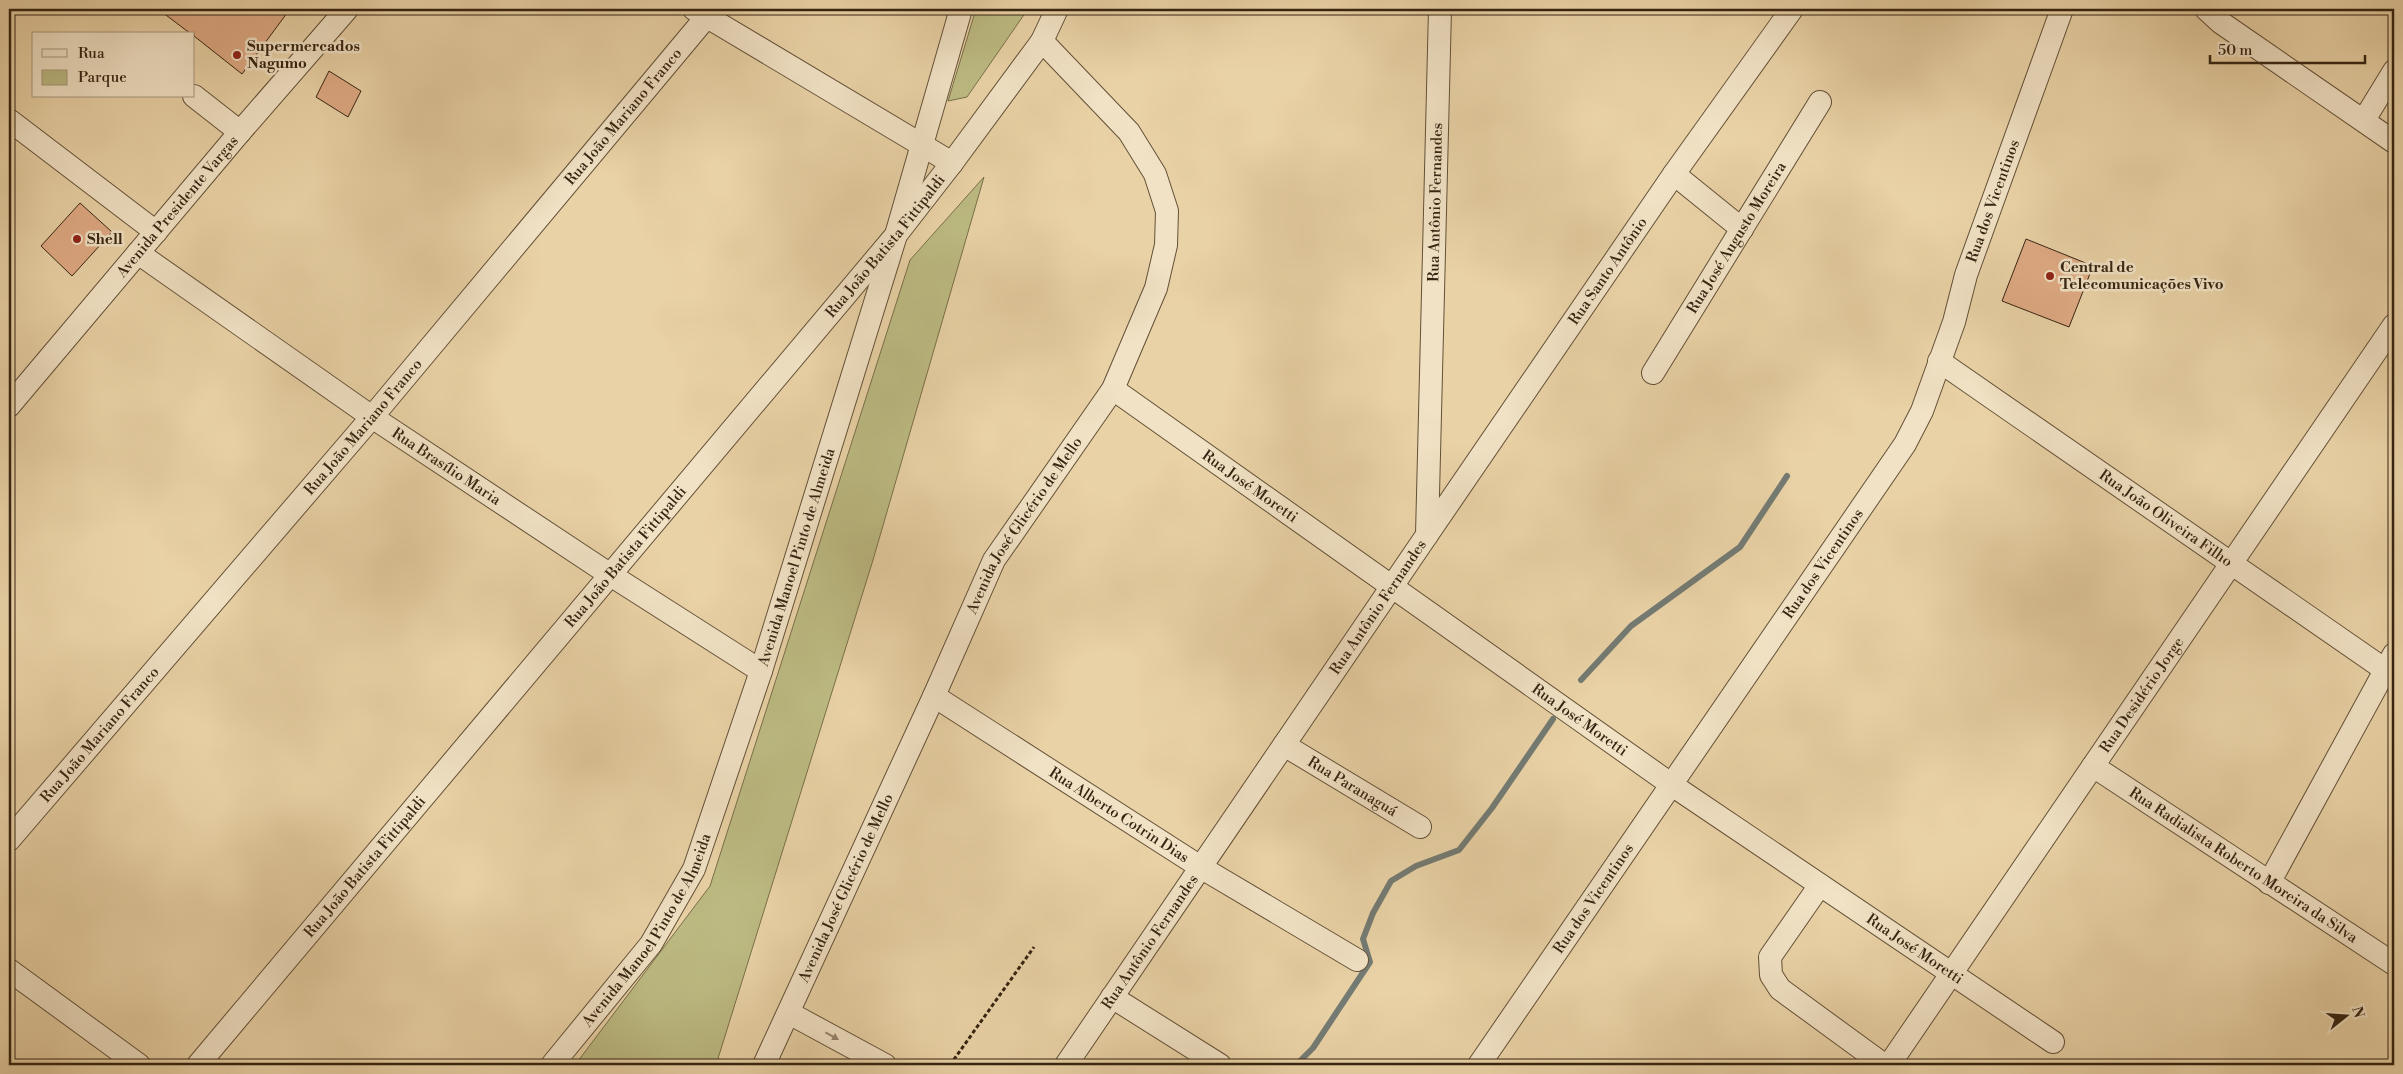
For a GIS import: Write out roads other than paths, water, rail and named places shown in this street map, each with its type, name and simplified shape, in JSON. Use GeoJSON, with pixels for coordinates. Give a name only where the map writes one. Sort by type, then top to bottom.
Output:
{"type":"FeatureCollection","features":[{"type":"Feature","properties":{"kind":"street","name":"Avenida Presidente Vargas"},"geometry":{"type":"LineString","coordinates":[[9,406],[240,132],[347,9]]}},
{"type":"Feature","properties":{"kind":"street","name":"Avenida Manoel Pinto de Almeida"},"geometry":{"type":"LineString","coordinates":[[552,1065],[651,944],[694,870],[761,671],[896,235],[961,9]]}},
{"type":"Feature","properties":{"kind":"street"},"geometry":{"type":"LineString","coordinates":[[1042,41],[1057,9]]}},
{"type":"Feature","properties":{"kind":"street","name":"Rua Antônio Fernandes"},"geometry":{"type":"LineString","coordinates":[[1066,1065],[1393,588],[1427,535],[1440,9]]}},
{"type":"Feature","properties":{"kind":"street","name":"Rua Santo Antônio"},"geometry":{"type":"LineString","coordinates":[[1427,535],[1674,174],[1792,9]]}},
{"type":"Feature","properties":{"kind":"street","name":"Rua dos Vicentinos"},"geometry":{"type":"LineString","coordinates":[[1479,1065],[1904,444],[1922,411],[1954,322],[1966,275],[2062,9]]}},
{"type":"Feature","properties":{"kind":"street"},"geometry":{"type":"LineString","coordinates":[[2206,9],[2220,22],[2394,142]]}},
{"type":"Feature","properties":{"kind":"street"},"geometry":{"type":"LineString","coordinates":[[704,11],[952,163]]}},
{"type":"Feature","properties":{"kind":"street","name":"Rua João Mariano Franco"},"geometry":{"type":"LineString","coordinates":[[9,840],[372,417],[704,11]]}},
{"type":"Feature","properties":{"kind":"street","name":"Rua João Batista Fittipaldi"},"geometry":{"type":"LineString","coordinates":[[198,1065],[896,235],[1042,41]]}},
{"type":"Feature","properties":{"kind":"street","name":"Avenida José Glicério de Mello"},"geometry":{"type":"LineString","coordinates":[[764,1065],[934,696],[994,560],[1113,389],[1156,288],[1166,245],[1167,211],[1155,174],[1129,132],[1042,41]]}},
{"type":"Feature","properties":{"kind":"street"},"geometry":{"type":"LineString","coordinates":[[2364,120],[2394,71]]}},
{"type":"Feature","properties":{"kind":"street"},"geometry":{"type":"LineString","coordinates":[[195,97],[240,132]]}},
{"type":"Feature","properties":{"kind":"street","name":"Rua José Augusto Moreira"},"geometry":{"type":"LineString","coordinates":[[1652,373],[1820,102]]}},
{"type":"Feature","properties":{"kind":"street"},"geometry":{"type":"LineString","coordinates":[[9,120],[156,232]]}},
{"type":"Feature","properties":{"kind":"street"},"geometry":{"type":"LineString","coordinates":[[1674,174],[1742,229]]}},
{"type":"Feature","properties":{"kind":"street","name":"Rua Brasílio Maria"},"geometry":{"type":"LineString","coordinates":[[138,253],[372,417],[609,574],[761,671]]}},
{"type":"Feature","properties":{"kind":"street","name":"Rua Desidério Jorge"},"geometry":{"type":"LineString","coordinates":[[1889,1065],[2394,325]]}},
{"type":"Feature","properties":{"kind":"street","name":"Rua João Oliveira Filho"},"geometry":{"type":"LineString","coordinates":[[1939,361],[2231,563],[2391,666]]}},
{"type":"Feature","properties":{"kind":"street","name":"Rua José Moretti"},"geometry":{"type":"LineString","coordinates":[[1113,389],[1672,785],[2054,1042]]}},
{"type":"Feature","properties":{"kind":"street"},"geometry":{"type":"LineString","coordinates":[[2269,883],[2391,666]]}},
{"type":"Feature","properties":{"kind":"street","name":"Rua Alberto Cotrin Dias"},"geometry":{"type":"LineString","coordinates":[[934,696],[1202,868],[1358,960]]}},
{"type":"Feature","properties":{"kind":"street","name":"Rua Paranaguá"},"geometry":{"type":"LineString","coordinates":[[1284,745],[1420,827]]}},
{"type":"Feature","properties":{"kind":"street","name":"Rua Radialista Roberto Moreira da Silva"},"geometry":{"type":"LineString","coordinates":[[2093,766],[2394,964]]}},
{"type":"Feature","properties":{"kind":"street"},"geometry":{"type":"LineString","coordinates":[[1820,885],[1770,957],[1771,975],[1780,989],[1884,1065]]}},
{"type":"Feature","properties":{"kind":"street"},"geometry":{"type":"LineString","coordinates":[[9,970],[139,1065]]}},
{"type":"Feature","properties":{"kind":"street"},"geometry":{"type":"LineString","coordinates":[[1112,997],[1220,1065]]}},
{"type":"Feature","properties":{"kind":"street"},"geometry":{"type":"LineString","coordinates":[[789,1013],[885,1065]]}},
{"type":"Feature","properties":{"kind":"waterway"},"geometry":{"type":"LineString","coordinates":[[1581,680],[1631,626],[1740,547],[1787,476]]}},
{"type":"Feature","properties":{"kind":"waterway"},"geometry":{"type":"LineString","coordinates":[[1296,1065],[1313,1048],[1370,962],[1363,939],[1373,913],[1391,881],[1416,866],[1459,850],[1492,808],[1553,719]]}},
{"type":"Feature","properties":{"kind":"place","name":"Supermercados Nagumo"},"geometry":{"type":"Point","coordinates":[237,55]}},
{"type":"Feature","properties":{"kind":"place","name":"Shell"},"geometry":{"type":"Point","coordinates":[77,239]}},
{"type":"Feature","properties":{"kind":"place","name":"Central de Telecomunicações Vivo"},"geometry":{"type":"Point","coordinates":[2050,276]}}]}
